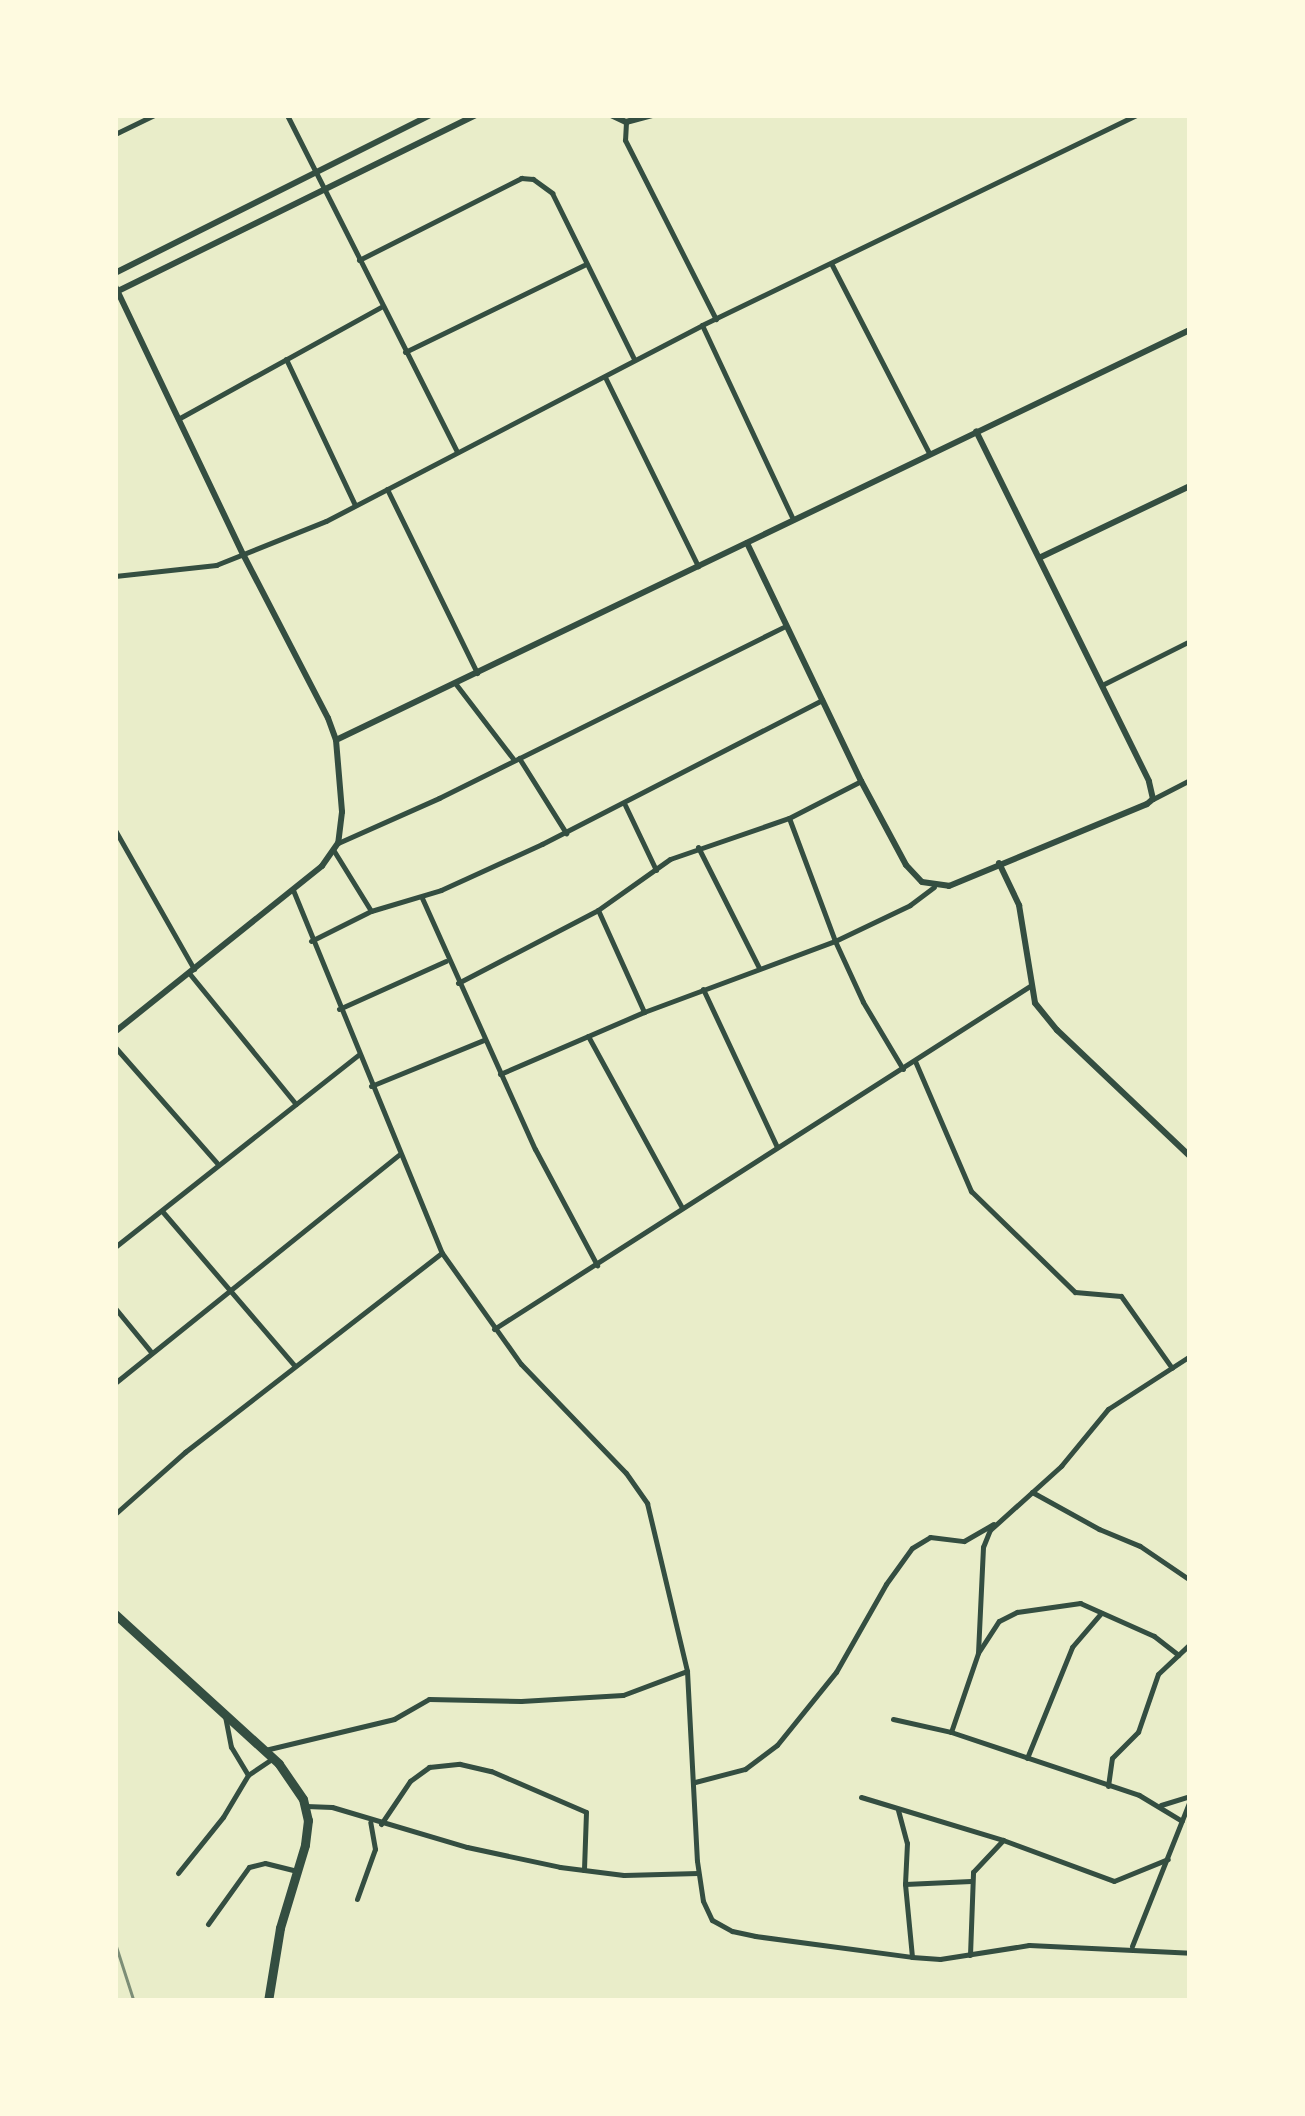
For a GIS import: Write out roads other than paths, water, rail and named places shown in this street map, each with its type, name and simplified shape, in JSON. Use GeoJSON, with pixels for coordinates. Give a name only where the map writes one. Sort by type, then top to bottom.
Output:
{"type":"FeatureCollection","features":[{"type":"Feature","properties":{"kind":"main road"},"geometry":{"type":"LineString","coordinates":[[115,1614],[269,1754],[297,1786],[306,1806],[306,1832],[280,1928],[268,2001]]}},
{"type":"Feature","properties":{"kind":"street"},"geometry":{"type":"LineString","coordinates":[[115,134],[154,115]]}},
{"type":"Feature","properties":{"kind":"street"},"geometry":{"type":"LineString","coordinates":[[287,115],[457,452]]}},
{"type":"Feature","properties":{"kind":"street"},"geometry":{"type":"LineString","coordinates":[[115,274],[431,115]]}},
{"type":"Feature","properties":{"kind":"street"},"geometry":{"type":"LineString","coordinates":[[371,911],[336,847],[342,812],[336,740],[116,290],[476,115]]}},
{"type":"Feature","properties":{"kind":"street"},"geometry":{"type":"LineString","coordinates":[[612,115],[626,122],[652,115]]}},
{"type":"Feature","properties":{"kind":"street"},"geometry":{"type":"LineString","coordinates":[[115,576],[191,569],[244,556],[355,506],[702,325],[1137,115]]}},
{"type":"Feature","properties":{"kind":"street"},"geometry":{"type":"LineString","coordinates":[[626,122],[625,140],[716,319]]}},
{"type":"Feature","properties":{"kind":"street"},"geometry":{"type":"LineString","coordinates":[[359,260],[521,178],[542,183],[552,194],[634,360]]}},
{"type":"Feature","properties":{"kind":"street"},"geometry":{"type":"LineString","coordinates":[[405,352],[584,265]]}},
{"type":"Feature","properties":{"kind":"street"},"geometry":{"type":"LineString","coordinates":[[832,265],[928,454]]}},
{"type":"Feature","properties":{"kind":"street"},"geometry":{"type":"LineString","coordinates":[[178,419],[382,307]]}},
{"type":"Feature","properties":{"kind":"street"},"geometry":{"type":"LineString","coordinates":[[702,325],[793,519]]}},
{"type":"Feature","properties":{"kind":"street"},"geometry":{"type":"LineString","coordinates":[[336,740],[1190,330]]}},
{"type":"Feature","properties":{"kind":"street"},"geometry":{"type":"LineString","coordinates":[[286,358],[355,506]]}},
{"type":"Feature","properties":{"kind":"street"},"geometry":{"type":"LineString","coordinates":[[605,377],[698,566]]}},
{"type":"Feature","properties":{"kind":"street"},"geometry":{"type":"LineString","coordinates":[[976,430],[1150,782],[1153,799]]}},
{"type":"Feature","properties":{"kind":"street"},"geometry":{"type":"LineString","coordinates":[[1041,557],[1190,486]]}},
{"type":"Feature","properties":{"kind":"street"},"geometry":{"type":"LineString","coordinates":[[386,489],[477,672]]}},
{"type":"Feature","properties":{"kind":"street"},"geometry":{"type":"LineString","coordinates":[[747,544],[862,781],[914,876],[934,886],[949,886],[1190,780]]}},
{"type":"Feature","properties":{"kind":"street"},"geometry":{"type":"LineString","coordinates":[[115,1032],[293,890],[336,847],[785,626]]}},
{"type":"Feature","properties":{"kind":"street"},"geometry":{"type":"LineString","coordinates":[[1102,685],[1190,641]]}},
{"type":"Feature","properties":{"kind":"street"},"geometry":{"type":"LineString","coordinates":[[455,683],[516,759],[566,833]]}},
{"type":"Feature","properties":{"kind":"street"},"geometry":{"type":"LineString","coordinates":[[311,940],[371,911],[422,897],[625,806],[822,700]]}},
{"type":"Feature","properties":{"kind":"street"},"geometry":{"type":"LineString","coordinates":[[458,983],[598,910],[698,847],[789,818],[862,781]]}},
{"type":"Feature","properties":{"kind":"street"},"geometry":{"type":"LineString","coordinates":[[625,806],[656,870]]}},
{"type":"Feature","properties":{"kind":"street"},"geometry":{"type":"LineString","coordinates":[[789,818],[835,941],[863,1002],[903,1069]]}},
{"type":"Feature","properties":{"kind":"street"},"geometry":{"type":"LineString","coordinates":[[116,833],[192,971],[296,1104]]}},
{"type":"Feature","properties":{"kind":"street"},"geometry":{"type":"LineString","coordinates":[[698,847],[759,968]]}},
{"type":"Feature","properties":{"kind":"street"},"geometry":{"type":"LineString","coordinates":[[998,863],[1019,905],[1035,1003],[1057,1030],[1190,1156]]}},
{"type":"Feature","properties":{"kind":"street"},"geometry":{"type":"LineString","coordinates":[[500,1074],[644,1012],[835,941],[910,906],[934,886]]}},
{"type":"Feature","properties":{"kind":"street"},"geometry":{"type":"LineString","coordinates":[[293,890],[442,1253],[520,1364],[639,1489],[653,1520],[687,1671],[698,1873],[707,1912],[719,1926],[732,1931],[912,1958],[970,1955],[1030,1944],[1132,1946],[1190,1953]]}},
{"type":"Feature","properties":{"kind":"street"},"geometry":{"type":"LineString","coordinates":[[422,897],[500,1074],[597,1264]]}},
{"type":"Feature","properties":{"kind":"street"},"geometry":{"type":"LineString","coordinates":[[598,910],[644,1012]]}},
{"type":"Feature","properties":{"kind":"street"},"geometry":{"type":"LineString","coordinates":[[340,1009],[447,961]]}},
{"type":"Feature","properties":{"kind":"street"},"geometry":{"type":"LineString","coordinates":[[494,1329],[1030,986]]}},
{"type":"Feature","properties":{"kind":"street"},"geometry":{"type":"LineString","coordinates":[[702,990],[776,1148]]}},
{"type":"Feature","properties":{"kind":"street"},"geometry":{"type":"LineString","coordinates":[[588,1036],[681,1206]]}},
{"type":"Feature","properties":{"kind":"street"},"geometry":{"type":"LineString","coordinates":[[371,1086],[484,1040]]}},
{"type":"Feature","properties":{"kind":"street"},"geometry":{"type":"LineString","coordinates":[[115,1047],[217,1164]]}},
{"type":"Feature","properties":{"kind":"street"},"geometry":{"type":"LineString","coordinates":[[115,1247],[358,1055]]}},
{"type":"Feature","properties":{"kind":"street"},"geometry":{"type":"LineString","coordinates":[[915,1061],[971,1191],[1075,1292],[1121,1296],[1172,1368]]}},
{"type":"Feature","properties":{"kind":"street"},"geometry":{"type":"LineString","coordinates":[[115,1384],[399,1154]]}},
{"type":"Feature","properties":{"kind":"street"},"geometry":{"type":"LineString","coordinates":[[162,1210],[295,1366]]}},
{"type":"Feature","properties":{"kind":"street"},"geometry":{"type":"LineString","coordinates":[[115,1514],[295,1366],[442,1253]]}},
{"type":"Feature","properties":{"kind":"street"},"geometry":{"type":"LineString","coordinates":[[115,1308],[152,1353]]}},
{"type":"Feature","properties":{"kind":"street"},"geometry":{"type":"LineString","coordinates":[[695,1782],[745,1769],[777,1745],[836,1672],[886,1584],[912,1548],[930,1537],[964,1541],[994,1524],[1090,1434],[1108,1409],[1190,1356]]}},
{"type":"Feature","properties":{"kind":"street"},"geometry":{"type":"LineString","coordinates":[[1032,1492],[1099,1530],[1140,1546],[1190,1580]]}},
{"type":"Feature","properties":{"kind":"street"},"geometry":{"type":"LineString","coordinates":[[978,1653],[983,1547],[994,1524]]}},
{"type":"Feature","properties":{"kind":"street"},"geometry":{"type":"LineString","coordinates":[[951,1732],[978,1653],[999,1621],[1016,1612],[1075,1602],[1154,1636],[1178,1656]]}},
{"type":"Feature","properties":{"kind":"street"},"geometry":{"type":"LineString","coordinates":[[1027,1758],[1072,1647],[1095,1616],[1104,1613]]}},
{"type":"Feature","properties":{"kind":"street"},"geometry":{"type":"LineString","coordinates":[[1108,1786],[1114,1754],[1138,1732],[1154,1680],[1189,1647]]}},
{"type":"Feature","properties":{"kind":"street"},"geometry":{"type":"LineString","coordinates":[[178,1873],[223,1817],[248,1775],[269,1754],[394,1719],[429,1699],[521,1702],[624,1695],[687,1671]]}},
{"type":"Feature","properties":{"kind":"street"},"geometry":{"type":"LineString","coordinates":[[225,1714],[231,1747],[248,1775]]}},
{"type":"Feature","properties":{"kind":"street"},"geometry":{"type":"LineString","coordinates":[[892,1720],[951,1732],[1108,1786],[1161,1805],[1182,1821]]}},
{"type":"Feature","properties":{"kind":"street"},"geometry":{"type":"LineString","coordinates":[[381,1824],[410,1781],[429,1767],[460,1764],[491,1771],[586,1812],[584,1870]]}},
{"type":"Feature","properties":{"kind":"street"},"geometry":{"type":"LineString","coordinates":[[861,1797],[1003,1840],[1114,1881],[1168,1858]]}},
{"type":"Feature","properties":{"kind":"street"},"geometry":{"type":"LineString","coordinates":[[1161,1805],[1190,1798]]}},
{"type":"Feature","properties":{"kind":"street"},"geometry":{"type":"LineString","coordinates":[[1132,1946],[1190,1798]]}},
{"type":"Feature","properties":{"kind":"street"},"geometry":{"type":"LineString","coordinates":[[306,1806],[332,1808],[467,1848],[584,1870],[624,1875],[698,1873]]}},
{"type":"Feature","properties":{"kind":"street"},"geometry":{"type":"LineString","coordinates":[[898,1810],[907,1842],[905,1884],[912,1958]]}},
{"type":"Feature","properties":{"kind":"street"},"geometry":{"type":"LineString","coordinates":[[356,1899],[376,1849],[370,1820]]}},
{"type":"Feature","properties":{"kind":"street"},"geometry":{"type":"LineString","coordinates":[[970,1955],[971,1881],[976,1866],[1003,1840]]}},
{"type":"Feature","properties":{"kind":"street"},"geometry":{"type":"LineString","coordinates":[[208,1924],[250,1867],[266,1863],[297,1871]]}},
{"type":"Feature","properties":{"kind":"street"},"geometry":{"type":"LineString","coordinates":[[905,1884],[971,1881]]}},
{"type":"Feature","properties":{"kind":"railway"},"geometry":{"type":"LineString","coordinates":[[115,1942],[134,2001]]}}]}
